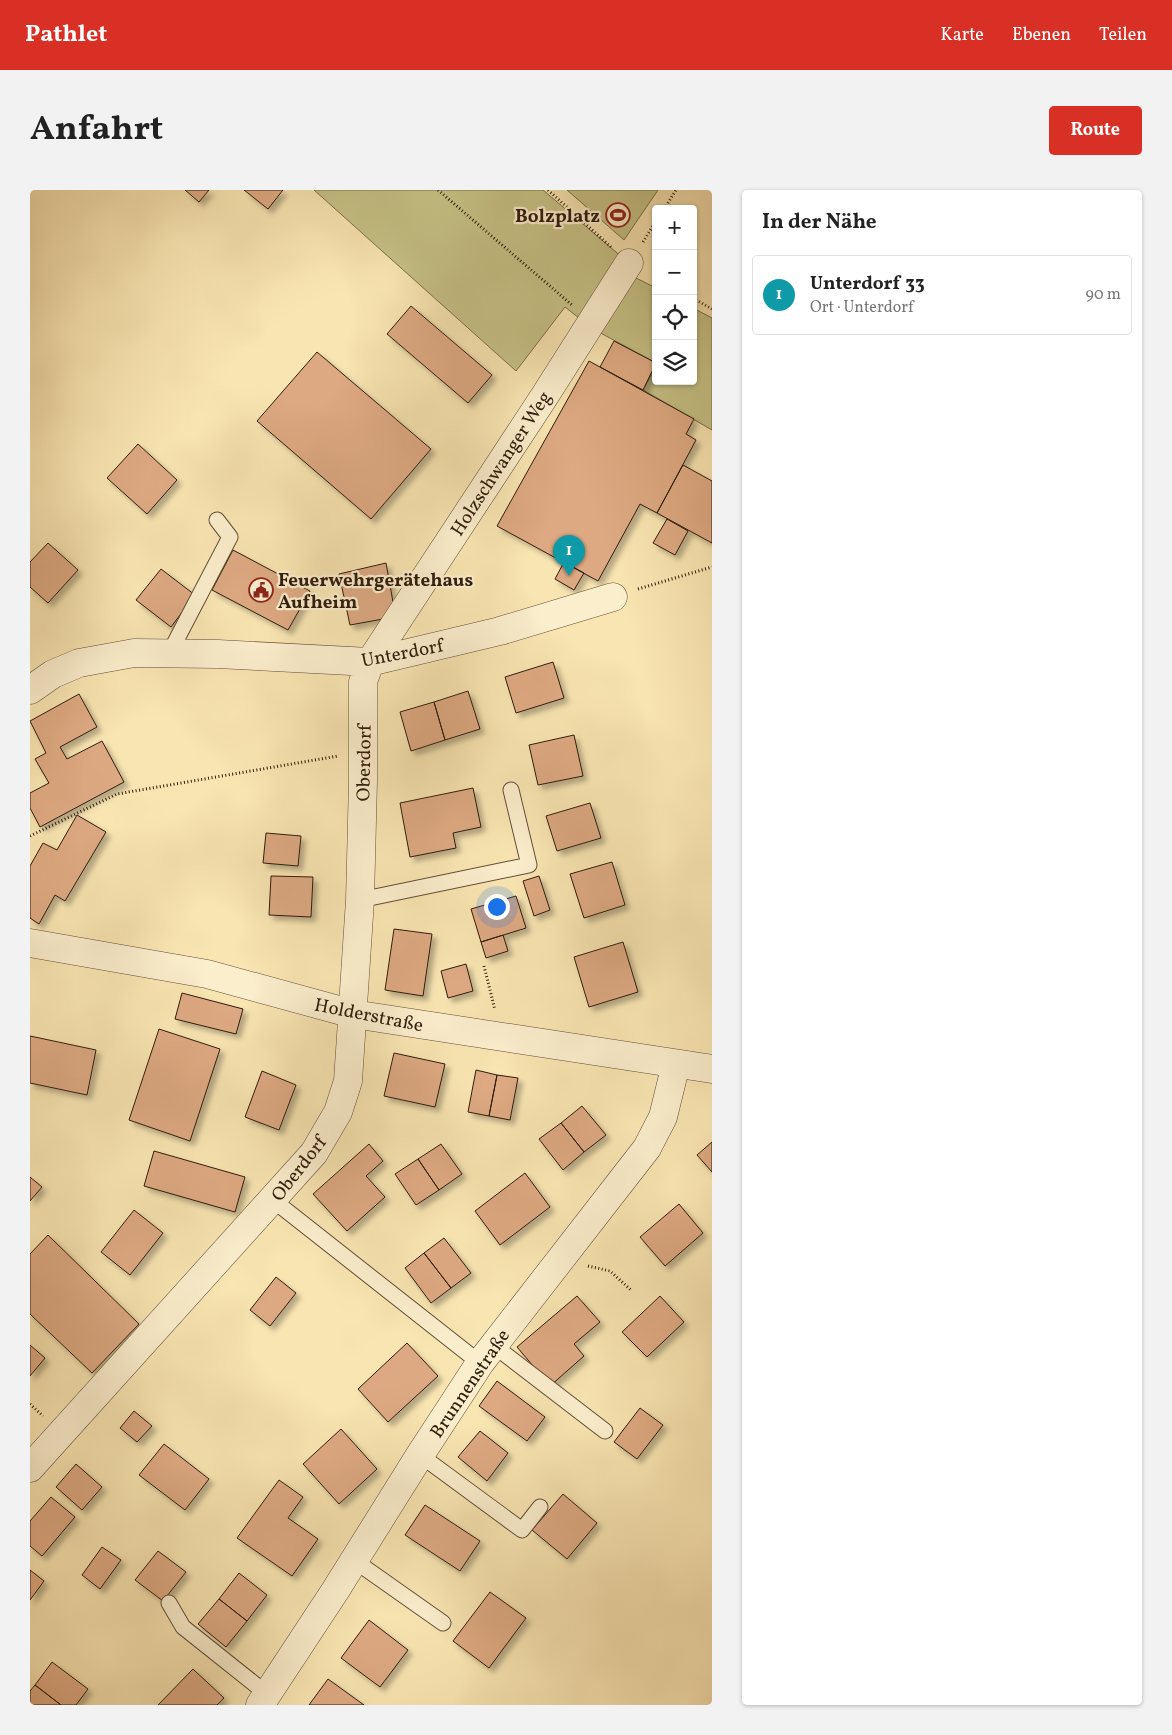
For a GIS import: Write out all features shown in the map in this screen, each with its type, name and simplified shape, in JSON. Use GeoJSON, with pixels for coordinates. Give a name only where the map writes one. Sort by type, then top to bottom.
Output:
{"type":"FeatureCollection","features":[{"type":"Feature","properties":{"kind":"street","name":"Holzschwanger Weg"},"geometry":{"type":"LineString","coordinates":[[370,662],[540,404],[629,263]]}},
{"type":"Feature","properties":{"kind":"street","name":"Unterdorf"},"geometry":{"type":"LineString","coordinates":[[30,690],[53,674],[80,663],[134,653],[218,654],[370,662],[500,631],[613,597]]}},
{"type":"Feature","properties":{"kind":"street","name":"Oberdorf"},"geometry":{"type":"LineString","coordinates":[[30,1468],[314,1153],[338,1112],[348,1081],[354,1014],[360,900],[363,682],[370,662]]}},
{"type":"Feature","properties":{"kind":"street","name":"Holderstraße"},"geometry":{"type":"LineString","coordinates":[[30,942],[207,974],[354,1014],[712,1069]]}},
{"type":"Feature","properties":{"kind":"street","name":"Brunnenstraße"},"geometry":{"type":"LineString","coordinates":[[264,1700],[355,1561],[420,1455],[487,1354],[647,1148],[664,1117],[676,1064]]}},
{"type":"Feature","properties":{"kind":"lane"},"geometry":{"type":"LineString","coordinates":[[170,654],[230,537],[217,520]]}},
{"type":"Feature","properties":{"kind":"lane"},"geometry":{"type":"LineString","coordinates":[[360,900],[529,865],[511,790]]}},
{"type":"Feature","properties":{"kind":"lane"},"geometry":{"type":"LineString","coordinates":[[273,1200],[487,1354],[605,1431]]}},
{"type":"Feature","properties":{"kind":"lane"},"geometry":{"type":"LineString","coordinates":[[420,1455],[522,1530],[540,1507]]}},
{"type":"Feature","properties":{"kind":"lane"},"geometry":{"type":"LineString","coordinates":[[355,1561],[443,1623]]}},
{"type":"Feature","properties":{"kind":"lane"},"geometry":{"type":"LineString","coordinates":[[169,1603],[183,1627],[264,1700]]}},
{"type":"Feature","properties":{"kind":"path"},"geometry":{"type":"LineString","coordinates":[[438,190],[592,322]]}},
{"type":"Feature","properties":{"kind":"path"},"geometry":{"type":"LineString","coordinates":[[548,190],[629,263]]}},
{"type":"Feature","properties":{"kind":"path"},"geometry":{"type":"LineString","coordinates":[[667,205],[676,190]]}},
{"type":"Feature","properties":{"kind":"path"},"geometry":{"type":"LineString","coordinates":[[697,300],[712,309]]}},
{"type":"Feature","properties":{"kind":"path"},"geometry":{"type":"LineString","coordinates":[[613,597],[712,567]]}},
{"type":"Feature","properties":{"kind":"path"},"geometry":{"type":"LineString","coordinates":[[30,836],[116,794],[363,752]]}},
{"type":"Feature","properties":{"kind":"path"},"geometry":{"type":"LineString","coordinates":[[484,966],[502,1037]]}},
{"type":"Feature","properties":{"kind":"path"},"geometry":{"type":"LineString","coordinates":[[560,1260],[610,1271],[631,1290]]}},
{"type":"Feature","properties":{"kind":"shaded area"},"geometry":{"type":"Polygon","coordinates":[[[314,190],[543,190],[629,263],[589,326],[565,307],[516,371],[314,190]]]}},
{"type":"Feature","properties":{"kind":"shaded area","name":"Bolzplatz"},"geometry":{"type":"Polygon","coordinates":[[[567,190],[658,190],[624,240],[567,190]]]}},
{"type":"Feature","properties":{"kind":"shaded area"},"geometry":{"type":"Polygon","coordinates":[[[630,275],[652,286],[652,361],[595,330],[630,275]]]}},
{"type":"Feature","properties":{"kind":"shaded area"},"geometry":{"type":"Polygon","coordinates":[[[697,310],[712,318],[712,430],[643,390],[652,373],[652,385],[697,385],[697,310]]]}},
{"type":"Feature","properties":{"kind":"building"},"geometry":{"type":"Polygon","coordinates":[[[185,190],[209,190],[199,202],[185,190]]]}},
{"type":"Feature","properties":{"kind":"building"},"geometry":{"type":"Polygon","coordinates":[[[244,190],[283,190],[268,209],[244,190]]]}},
{"type":"Feature","properties":{"kind":"building"},"geometry":{"type":"Polygon","coordinates":[[[411,306],[492,375],[468,403],[387,334],[411,306]]]}},
{"type":"Feature","properties":{"kind":"building"},"geometry":{"type":"Polygon","coordinates":[[[614,341],[652,361],[652,371],[643,390],[600,367],[614,341]]]}},
{"type":"Feature","properties":{"kind":"building"},"geometry":{"type":"Polygon","coordinates":[[[317,352],[431,449],[371,519],[257,421],[317,352]]]}},
{"type":"Feature","properties":{"kind":"building"},"geometry":{"type":"Polygon","coordinates":[[[589,361],[694,419],[686,434],[696,440],[657,513],[640,504],[598,581],[497,526],[589,361]]]}},
{"type":"Feature","properties":{"kind":"building"},"geometry":{"type":"Polygon","coordinates":[[[138,444],[177,480],[147,514],[107,478],[138,444]]]}},
{"type":"Feature","properties":{"kind":"building"},"geometry":{"type":"Polygon","coordinates":[[[683,465],[712,481],[712,543],[657,513],[683,465]]]}},
{"type":"Feature","properties":{"kind":"building"},"geometry":{"type":"Polygon","coordinates":[[[667,519],[688,531],[675,555],[653,543],[667,519]]]}},
{"type":"Feature","properties":{"kind":"building"},"geometry":{"type":"Polygon","coordinates":[[[48,543],[78,570],[48,603],[30,587],[30,562],[48,543]]]}},
{"type":"Feature","properties":{"kind":"building","name":"Feuerwehrgerätehaus Aufheim"},"geometry":{"type":"Polygon","coordinates":[[[233,550],[310,591],[288,630],[212,590],[233,550]]]}},
{"type":"Feature","properties":{"kind":"building"},"geometry":{"type":"Polygon","coordinates":[[[564,562],[584,573],[574,590],[555,579],[564,562]]]}},
{"type":"Feature","properties":{"kind":"building"},"geometry":{"type":"Polygon","coordinates":[[[386,563],[393,602],[383,619],[350,625],[339,574],[386,563]]]}},
{"type":"Feature","properties":{"kind":"building"},"geometry":{"type":"Polygon","coordinates":[[[161,569],[195,595],[171,627],[136,600],[161,569]]]}},
{"type":"Feature","properties":{"kind":"building"},"geometry":{"type":"Polygon","coordinates":[[[553,662],[564,698],[516,713],[505,677],[553,662]]]}},
{"type":"Feature","properties":{"kind":"building"},"geometry":{"type":"Polygon","coordinates":[[[468,691],[480,729],[445,740],[434,702],[468,691]]]}},
{"type":"Feature","properties":{"kind":"building"},"geometry":{"type":"Polygon","coordinates":[[[79,694],[97,727],[60,747],[67,759],[102,741],[124,782],[40,827],[30,808],[30,793],[49,783],[35,759],[46,753],[30,721],[79,694]]]}},
{"type":"Feature","properties":{"kind":"building"},"geometry":{"type":"Polygon","coordinates":[[[434,702],[445,740],[411,751],[400,712],[434,702]]]}},
{"type":"Feature","properties":{"kind":"building"},"geometry":{"type":"Polygon","coordinates":[[[574,735],[583,776],[538,785],[529,745],[574,735]]]}},
{"type":"Feature","properties":{"kind":"building"},"geometry":{"type":"Polygon","coordinates":[[[473,788],[481,827],[453,833],[456,848],[410,857],[400,803],[473,788]]]}},
{"type":"Feature","properties":{"kind":"building"},"geometry":{"type":"Polygon","coordinates":[[[590,803],[601,838],[557,851],[546,816],[590,803]]]}},
{"type":"Feature","properties":{"kind":"building"},"geometry":{"type":"Polygon","coordinates":[[[77,815],[106,832],[65,901],[55,895],[39,924],[30,918],[30,866],[43,843],[57,850],[77,815]]]}},
{"type":"Feature","properties":{"kind":"building"},"geometry":{"type":"Polygon","coordinates":[[[266,833],[301,836],[298,866],[263,863],[266,833]]]}},
{"type":"Feature","properties":{"kind":"building"},"geometry":{"type":"Polygon","coordinates":[[[612,862],[625,905],[584,918],[570,874],[612,862]]]}},
{"type":"Feature","properties":{"kind":"building"},"geometry":{"type":"Polygon","coordinates":[[[271,876],[313,877],[311,917],[269,915],[271,876]]]}},
{"type":"Feature","properties":{"kind":"building"},"geometry":{"type":"Polygon","coordinates":[[[539,876],[550,910],[534,916],[523,881],[539,876]]]}},
{"type":"Feature","properties":{"kind":"building"},"geometry":{"type":"Polygon","coordinates":[[[516,896],[526,928],[481,942],[471,909],[516,896]]]}},
{"type":"Feature","properties":{"kind":"building"},"geometry":{"type":"Polygon","coordinates":[[[394,929],[432,934],[423,996],[385,990],[394,929]]]}},
{"type":"Feature","properties":{"kind":"building"},"geometry":{"type":"Polygon","coordinates":[[[503,935],[508,951],[486,958],[481,942],[503,935]]]}},
{"type":"Feature","properties":{"kind":"building"},"geometry":{"type":"Polygon","coordinates":[[[623,942],[638,992],[589,1007],[574,957],[623,942]]]}},
{"type":"Feature","properties":{"kind":"building"},"geometry":{"type":"Polygon","coordinates":[[[466,964],[473,991],[448,998],[441,971],[466,964]]]}},
{"type":"Feature","properties":{"kind":"building"},"geometry":{"type":"Polygon","coordinates":[[[182,993],[243,1009],[236,1034],[175,1019],[182,993]]]}},
{"type":"Feature","properties":{"kind":"building"},"geometry":{"type":"Polygon","coordinates":[[[159,1029],[220,1049],[190,1141],[129,1120],[159,1029]]]}},
{"type":"Feature","properties":{"kind":"building"},"geometry":{"type":"Polygon","coordinates":[[[30,1036],[96,1050],[87,1095],[30,1083],[30,1036]]]}},
{"type":"Feature","properties":{"kind":"building"},"geometry":{"type":"Polygon","coordinates":[[[394,1053],[445,1064],[435,1107],[384,1096],[394,1053]]]}},
{"type":"Feature","properties":{"kind":"building"},"geometry":{"type":"Polygon","coordinates":[[[476,1070],[497,1075],[489,1116],[468,1112],[476,1070]]]}},
{"type":"Feature","properties":{"kind":"building"},"geometry":{"type":"Polygon","coordinates":[[[262,1071],[296,1085],[279,1130],[245,1117],[262,1071]]]}},
{"type":"Feature","properties":{"kind":"building"},"geometry":{"type":"Polygon","coordinates":[[[497,1075],[518,1078],[510,1120],[489,1116],[497,1075]]]}},
{"type":"Feature","properties":{"kind":"building"},"geometry":{"type":"Polygon","coordinates":[[[582,1106],[606,1135],[584,1152],[561,1123],[582,1106]]]}},
{"type":"Feature","properties":{"kind":"building"},"geometry":{"type":"Polygon","coordinates":[[[561,1123],[584,1152],[563,1170],[539,1139],[561,1123]]]}},
{"type":"Feature","properties":{"kind":"building"},"geometry":{"type":"Polygon","coordinates":[[[712,1142],[712,1172],[697,1155],[712,1142]]]}},
{"type":"Feature","properties":{"kind":"building"},"geometry":{"type":"Polygon","coordinates":[[[369,1144],[383,1161],[366,1176],[385,1197],[347,1231],[313,1194],[369,1144]]]}},
{"type":"Feature","properties":{"kind":"building"},"geometry":{"type":"Polygon","coordinates":[[[441,1144],[462,1174],[439,1190],[418,1159],[441,1144]]]}},
{"type":"Feature","properties":{"kind":"building"},"geometry":{"type":"Polygon","coordinates":[[[154,1151],[245,1177],[235,1212],[144,1186],[154,1151]]]}},
{"type":"Feature","properties":{"kind":"building"},"geometry":{"type":"Polygon","coordinates":[[[418,1159],[439,1190],[416,1205],[395,1174],[418,1159]]]}},
{"type":"Feature","properties":{"kind":"building"},"geometry":{"type":"Polygon","coordinates":[[[525,1173],[550,1207],[500,1245],[475,1211],[525,1173]]]}},
{"type":"Feature","properties":{"kind":"building"},"geometry":{"type":"Polygon","coordinates":[[[30,1177],[42,1187],[30,1201],[30,1177]]]}},
{"type":"Feature","properties":{"kind":"building"},"geometry":{"type":"Polygon","coordinates":[[[679,1204],[703,1233],[665,1266],[640,1237],[679,1204]]]}},
{"type":"Feature","properties":{"kind":"building"},"geometry":{"type":"Polygon","coordinates":[[[134,1210],[163,1233],[130,1275],[101,1252],[134,1210]]]}},
{"type":"Feature","properties":{"kind":"building"},"geometry":{"type":"Polygon","coordinates":[[[48,1235],[139,1324],[92,1373],[30,1314],[30,1254],[48,1235]]]}},
{"type":"Feature","properties":{"kind":"building"},"geometry":{"type":"Polygon","coordinates":[[[444,1238],[471,1273],[451,1288],[424,1253],[444,1238]]]}},
{"type":"Feature","properties":{"kind":"building"},"geometry":{"type":"Polygon","coordinates":[[[424,1253],[451,1288],[431,1303],[405,1268],[424,1253]]]}},
{"type":"Feature","properties":{"kind":"building"},"geometry":{"type":"Polygon","coordinates":[[[276,1277],[296,1293],[270,1326],[250,1310],[276,1277]]]}},
{"type":"Feature","properties":{"kind":"building"},"geometry":{"type":"Polygon","coordinates":[[[577,1296],[600,1322],[574,1344],[584,1356],[550,1386],[517,1347],[577,1296]]]}},
{"type":"Feature","properties":{"kind":"building"},"geometry":{"type":"Polygon","coordinates":[[[660,1296],[684,1322],[647,1357],[622,1332],[660,1296]]]}},
{"type":"Feature","properties":{"kind":"building"},"geometry":{"type":"Polygon","coordinates":[[[407,1343],[438,1376],[388,1422],[358,1389],[407,1343]]]}},
{"type":"Feature","properties":{"kind":"building"},"geometry":{"type":"Polygon","coordinates":[[[30,1345],[45,1358],[30,1376],[30,1345]]]}},
{"type":"Feature","properties":{"kind":"building"},"geometry":{"type":"Polygon","coordinates":[[[497,1381],[545,1417],[527,1441],[479,1406],[497,1381]]]}},
{"type":"Feature","properties":{"kind":"building"},"geometry":{"type":"Polygon","coordinates":[[[640,1408],[663,1425],[637,1459],[614,1442],[640,1408]]]}},
{"type":"Feature","properties":{"kind":"building"},"geometry":{"type":"Polygon","coordinates":[[[134,1411],[152,1426],[137,1442],[120,1428],[134,1411]]]}},
{"type":"Feature","properties":{"kind":"building"},"geometry":{"type":"Polygon","coordinates":[[[341,1429],[377,1469],[339,1504],[303,1464],[341,1429]]]}},
{"type":"Feature","properties":{"kind":"building"},"geometry":{"type":"Polygon","coordinates":[[[480,1431],[508,1453],[487,1481],[458,1457],[480,1431]]]}},
{"type":"Feature","properties":{"kind":"building"},"geometry":{"type":"Polygon","coordinates":[[[164,1444],[209,1479],[185,1510],[139,1475],[164,1444]]]}},
{"type":"Feature","properties":{"kind":"building"},"geometry":{"type":"Polygon","coordinates":[[[76,1464],[102,1487],[82,1510],[56,1487],[76,1464]]]}},
{"type":"Feature","properties":{"kind":"building"},"geometry":{"type":"Polygon","coordinates":[[[279,1480],[303,1497],[288,1518],[318,1539],[292,1576],[237,1538],[279,1480]]]}},
{"type":"Feature","properties":{"kind":"building"},"geometry":{"type":"Polygon","coordinates":[[[563,1494],[597,1523],[567,1559],[532,1530],[563,1494]]]}},
{"type":"Feature","properties":{"kind":"building"},"geometry":{"type":"Polygon","coordinates":[[[51,1497],[75,1517],[42,1556],[30,1546],[30,1521],[51,1497]]]}},
{"type":"Feature","properties":{"kind":"building"},"geometry":{"type":"Polygon","coordinates":[[[425,1505],[480,1541],[460,1571],[405,1535],[425,1505]]]}},
{"type":"Feature","properties":{"kind":"building"},"geometry":{"type":"Polygon","coordinates":[[[102,1547],[121,1560],[100,1589],[82,1575],[102,1547]]]}},
{"type":"Feature","properties":{"kind":"building"},"geometry":{"type":"Polygon","coordinates":[[[158,1551],[186,1572],[163,1601],[135,1580],[158,1551]]]}},
{"type":"Feature","properties":{"kind":"building"},"geometry":{"type":"Polygon","coordinates":[[[30,1570],[44,1581],[30,1600],[30,1570]]]}},
{"type":"Feature","properties":{"kind":"building"},"geometry":{"type":"Polygon","coordinates":[[[239,1573],[267,1595],[247,1621],[219,1599],[239,1573]]]}},
{"type":"Feature","properties":{"kind":"building"},"geometry":{"type":"Polygon","coordinates":[[[490,1592],[526,1618],[489,1668],[453,1641],[490,1592]]]}},
{"type":"Feature","properties":{"kind":"building"},"geometry":{"type":"Polygon","coordinates":[[[219,1599],[247,1621],[226,1647],[198,1624],[219,1599]]]}},
{"type":"Feature","properties":{"kind":"building"},"geometry":{"type":"Polygon","coordinates":[[[369,1620],[408,1650],[380,1687],[341,1658],[369,1620]]]}},
{"type":"Feature","properties":{"kind":"building"},"geometry":{"type":"Polygon","coordinates":[[[52,1662],[88,1689],[76,1705],[61,1705],[35,1685],[52,1662]]]}},
{"type":"Feature","properties":{"kind":"building"},"geometry":{"type":"Polygon","coordinates":[[[193,1669],[224,1698],[217,1705],[158,1705],[193,1669]]]}},
{"type":"Feature","properties":{"kind":"building"},"geometry":{"type":"Polygon","coordinates":[[[328,1679],[364,1705],[309,1705],[328,1679]]]}},
{"type":"Feature","properties":{"kind":"building"},"geometry":{"type":"Polygon","coordinates":[[[35,1685],[61,1705],[30,1705],[30,1691],[35,1685]]]}},
{"type":"Feature","properties":{"kind":"place","name":"Bolzplatz"},"geometry":{"type":"Point","coordinates":[618,215]}},
{"type":"Feature","properties":{"kind":"place","name":"Unterdorf 33"},"geometry":{"type":"Point","coordinates":[569,576]}},
{"type":"Feature","properties":{"kind":"place","name":"Feuerwehrgerätehaus Aufheim"},"geometry":{"type":"Point","coordinates":[261,590]}}]}
